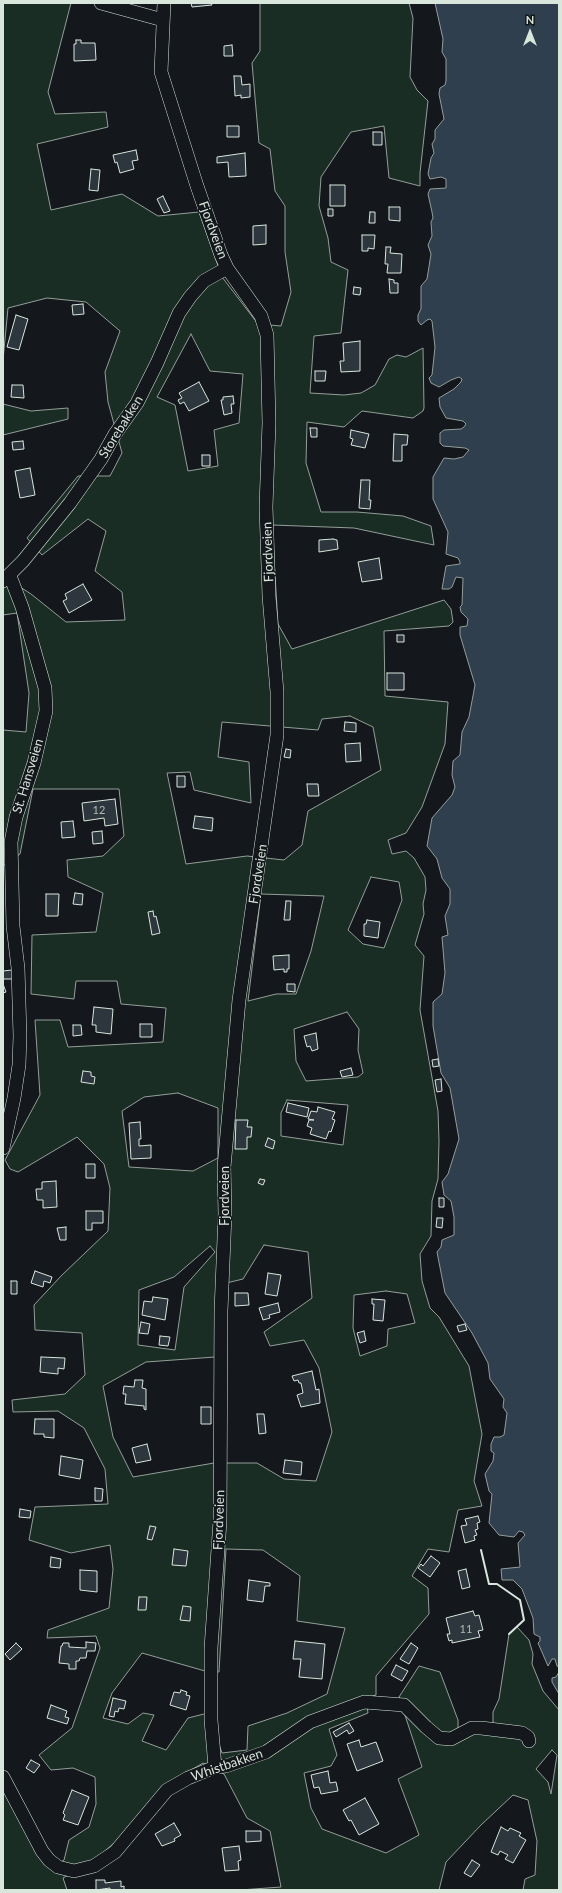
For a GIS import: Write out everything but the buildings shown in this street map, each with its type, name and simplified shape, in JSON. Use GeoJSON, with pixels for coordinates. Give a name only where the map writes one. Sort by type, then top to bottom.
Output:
{"type":"FeatureCollection","features":[{"type":"Feature","properties":{"kind":"street"},"geometry":{"type":"LineString","coordinates":[[102,3],[162,20]]}},
{"type":"Feature","properties":{"kind":"street","name":"Fjordveien"},"geometry":{"type":"LineString","coordinates":[[164,3],[162,20],[161,72],[215,240],[227,268],[261,316],[267,335],[269,423],[267,515],[269,596],[277,692],[276,742],[239,1000],[225,1159],[225,1214],[221,1311],[220,1521],[211,1648],[211,1720],[215,1767]]}},
{"type":"Feature","properties":{"kind":"street","name":"Storebakken"},"geometry":{"type":"LineString","coordinates":[[6,578],[70,503],[101,459],[115,434],[137,403],[157,364],[179,313],[190,297],[204,281],[227,268]]}},
{"type":"Feature","properties":{"kind":"street","name":"St. Hansveien"},"geometry":{"type":"LineString","coordinates":[[3,1148],[14,1098],[19,1065],[20,1036],[11,842],[16,817],[34,763],[46,711],[45,688],[22,607],[6,578]]}},
{"type":"Feature","properties":{"kind":"street","name":"Whistbakken"},"geometry":{"type":"LineString","coordinates":[[3,1777],[46,1856],[58,1867],[74,1872],[94,1866],[115,1852],[168,1790],[188,1778],[215,1767],[226,1766],[266,1752],[310,1722],[364,1702],[404,1705],[438,1738],[451,1739],[472,1728],[481,1728],[522,1733],[528,1737],[529,1741]]}},
{"type":"Feature","properties":{"kind":"green space"},"geometry":{"type":"Polygon","coordinates":[[[3,3],[71,3],[48,92],[55,114],[106,112],[108,127],[37,144],[51,210],[122,194],[158,216],[199,212],[222,277],[258,324],[281,326],[291,292],[285,252],[285,206],[275,191],[270,149],[259,143],[252,63],[260,51],[260,3],[409,3],[413,18],[410,77],[417,90],[428,101],[420,173],[420,186],[389,178],[384,126],[351,132],[321,177],[319,206],[328,238],[331,262],[348,270],[341,333],[314,336],[310,393],[344,395],[361,393],[375,385],[389,359],[397,355],[406,357],[423,348],[424,408],[423,411],[413,418],[362,411],[344,427],[307,422],[306,463],[321,512],[357,512],[403,516],[431,526],[434,545],[354,528],[272,525],[278,624],[292,649],[444,600],[451,609],[453,622],[449,626],[384,631],[385,696],[448,702],[445,744],[422,807],[406,833],[388,840],[392,854],[406,851],[414,858],[425,877],[426,890],[423,904],[424,914],[415,945],[424,956],[420,1010],[438,1111],[439,1141],[438,1179],[432,1201],[431,1236],[420,1254],[422,1281],[430,1308],[439,1317],[469,1366],[482,1434],[474,1481],[482,1506],[458,1510],[449,1552],[428,1549],[412,1576],[428,1588],[429,1614],[376,1676],[376,1695],[366,1698],[368,1713],[329,1729],[337,1755],[331,1766],[304,1773],[311,1808],[322,1829],[386,1853],[419,1835],[398,1779],[422,1767],[399,1697],[419,1666],[440,1672],[458,1720],[458,1733],[493,1733],[493,1712],[499,1699],[509,1634],[517,1627],[529,1640],[533,1654],[532,1664],[543,1691],[559,1710],[559,1890],[523,1890],[525,1879],[535,1875],[537,1841],[528,1800],[513,1795],[481,1825],[446,1862],[439,1890],[240,1890],[281,1887],[270,1831],[247,1818],[224,1774],[203,1763],[161,1788],[121,1837],[91,1863],[63,1878],[67,1890],[3,1890],[3,1791],[53,1867],[64,1860],[69,1840],[89,1827],[96,1804],[95,1777],[73,1768],[51,1770],[39,1755],[72,1728],[100,1648],[96,1636],[47,1638],[48,1630],[109,1608],[113,1569],[110,1545],[71,1553],[29,1540],[35,1507],[108,1504],[105,1469],[84,1428],[58,1411],[13,1412],[12,1400],[65,1394],[85,1375],[82,1333],[35,1330],[34,1305],[62,1275],[108,1231],[110,1188],[104,1164],[77,1137],[18,1172],[10,1169],[5,1160],[40,1095],[35,1020],[60,1020],[68,1047],[163,1042],[166,1008],[121,1004],[117,981],[76,981],[74,999],[31,994],[32,935],[96,932],[103,893],[68,877],[67,860],[103,856],[124,836],[119,789],[33,789],[20,854],[3,866],[3,730],[26,732],[29,693],[17,613],[3,615],[3,576],[31,594],[66,622],[125,620],[122,592],[95,571],[106,531],[88,519],[42,555],[27,538],[78,476],[110,476],[122,453],[108,402],[105,372],[120,331],[86,302],[47,298],[8,308],[3,360],[3,3]],[[191,334],[157,397],[175,405],[188,471],[218,466],[214,430],[239,423],[243,374],[210,371],[191,334]],[[350,716],[322,719],[318,730],[222,722],[218,757],[249,762],[251,803],[194,790],[190,772],[167,773],[186,864],[247,856],[284,860],[302,845],[308,811],[381,770],[373,727],[350,716]],[[371,877],[348,930],[363,944],[384,948],[402,900],[399,882],[371,877]],[[261,894],[248,1001],[276,994],[296,994],[311,951],[324,896],[261,894]],[[347,1012],[294,1029],[296,1061],[306,1081],[358,1077],[363,1073],[358,1050],[359,1029],[347,1012]],[[178,1093],[144,1097],[122,1111],[129,1167],[193,1171],[218,1158],[218,1108],[178,1093]],[[287,1100],[281,1113],[281,1136],[343,1145],[348,1105],[287,1100]],[[264,1245],[243,1279],[218,1285],[215,1357],[146,1362],[103,1386],[113,1437],[133,1477],[214,1463],[257,1463],[284,1479],[316,1481],[332,1432],[319,1368],[304,1340],[270,1346],[264,1332],[312,1298],[308,1252],[264,1245]],[[210,1246],[174,1277],[139,1290],[138,1345],[175,1350],[184,1287],[215,1252],[210,1246]],[[386,1291],[354,1295],[353,1328],[360,1356],[387,1346],[388,1329],[415,1323],[407,1294],[386,1291]],[[226,1549],[219,1672],[205,1671],[142,1653],[112,1693],[103,1718],[128,1724],[143,1713],[154,1715],[142,1741],[166,1750],[188,1718],[208,1713],[222,1753],[247,1750],[248,1726],[287,1713],[327,1694],[345,1628],[297,1621],[300,1576],[263,1550],[226,1549]],[[552,1750],[536,1769],[548,1782],[551,1794],[557,1755],[552,1750]]]}},
{"type":"Feature","properties":{"kind":"green space"},"geometry":{"type":"Polygon","coordinates":[[[3,404],[31,411],[68,408],[68,419],[3,435],[3,404]]]}},
{"type":"Feature","properties":{"kind":"water"},"geometry":{"type":"Polygon","coordinates":[[[435,3],[559,3],[559,1667],[557,1666],[555,1659],[552,1659],[548,1666],[538,1643],[540,1641],[540,1637],[534,1634],[533,1618],[522,1589],[513,1580],[502,1580],[501,1569],[520,1567],[518,1543],[525,1535],[523,1532],[519,1531],[514,1537],[499,1535],[489,1523],[492,1494],[489,1491],[485,1474],[493,1461],[494,1453],[491,1451],[491,1444],[494,1437],[504,1435],[507,1413],[503,1407],[504,1399],[490,1379],[488,1363],[472,1333],[445,1293],[437,1252],[441,1247],[442,1240],[454,1235],[454,1217],[451,1201],[444,1195],[442,1182],[448,1174],[459,1139],[450,1088],[441,1073],[433,1026],[433,1002],[442,994],[445,973],[442,937],[448,935],[445,916],[450,904],[450,889],[442,878],[437,859],[427,846],[432,818],[452,795],[455,787],[452,775],[453,761],[460,755],[462,732],[469,717],[475,685],[460,635],[460,627],[467,626],[468,619],[461,612],[460,607],[462,605],[463,578],[456,577],[452,587],[449,589],[442,589],[446,566],[460,564],[460,562],[458,558],[446,554],[448,532],[433,499],[433,477],[444,458],[454,459],[463,457],[469,450],[465,448],[443,446],[440,443],[440,433],[444,430],[461,429],[466,424],[463,421],[446,418],[440,407],[439,398],[454,389],[462,379],[459,377],[439,387],[431,383],[429,378],[432,375],[435,347],[432,321],[430,319],[427,320],[421,325],[418,321],[418,315],[421,309],[421,286],[427,279],[431,254],[428,245],[432,236],[431,222],[433,218],[428,194],[430,189],[446,188],[446,179],[441,177],[430,179],[428,174],[431,158],[434,153],[432,144],[435,139],[435,130],[444,119],[439,94],[440,88],[445,85],[446,81],[446,59],[442,52],[443,39],[435,3]]]}},
{"type":"Feature","properties":{"kind":"water"},"geometry":{"type":"Polygon","coordinates":[[[559,1672],[559,1694],[552,1682],[552,1678],[556,1677],[559,1672]]]}},
{"type":"Feature","properties":{"kind":"wall"},"geometry":{"type":"LineString","coordinates":[[481,1550],[489,1584],[497,1584],[520,1600],[524,1620],[509,1634]]}}]}
